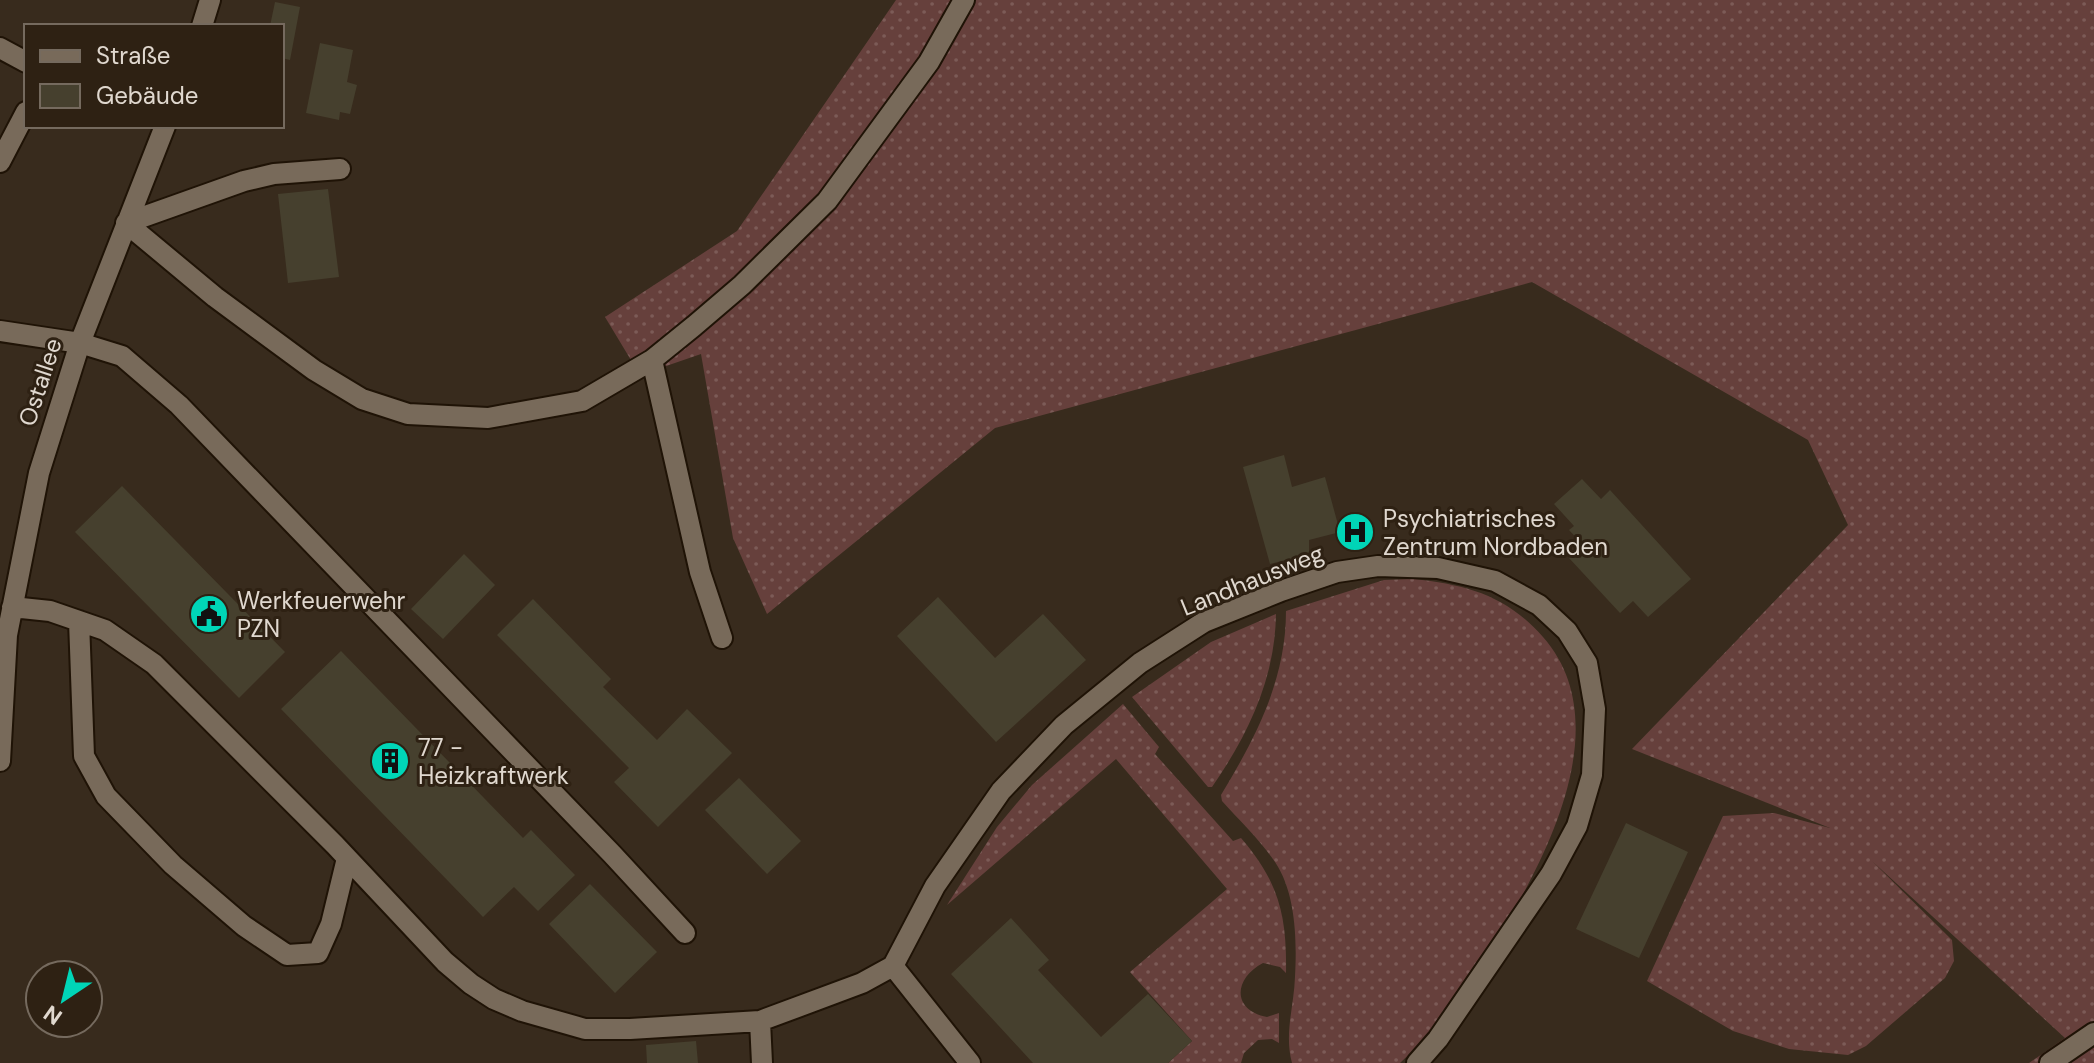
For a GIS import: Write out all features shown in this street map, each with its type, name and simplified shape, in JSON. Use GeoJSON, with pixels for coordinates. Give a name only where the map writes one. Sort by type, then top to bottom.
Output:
{"type":"FeatureCollection","features":[{"type":"Feature","properties":{"kind":"lane"},"geometry":{"type":"LineString","coordinates":[[203,24],[210,0]]}},
{"type":"Feature","properties":{"kind":"lane"},"geometry":{"type":"LineString","coordinates":[[126,223],[215,297],[314,370],[362,399],[408,414],[488,418],[582,401],[652,360],[742,285],[827,201],[929,62],[964,0]]}},
{"type":"Feature","properties":{"kind":"lane"},"geometry":{"type":"LineString","coordinates":[[0,48],[24,61]]}},
{"type":"Feature","properties":{"kind":"lane"},"geometry":{"type":"LineString","coordinates":[[0,162],[24,116]]}},
{"type":"Feature","properties":{"kind":"lane","name":"Ostallee"},"geometry":{"type":"LineString","coordinates":[[0,761],[7,635],[39,473],[80,343],[164,128]]}},
{"type":"Feature","properties":{"kind":"lane"},"geometry":{"type":"LineString","coordinates":[[126,223],[259,177],[340,169]]}},
{"type":"Feature","properties":{"kind":"lane"},"geometry":{"type":"LineString","coordinates":[[0,331],[80,343],[122,356],[179,405],[685,933]]}},
{"type":"Feature","properties":{"kind":"lane"},"geometry":{"type":"LineString","coordinates":[[652,360],[700,572],[722,638]]}},
{"type":"Feature","properties":{"kind":"lane","name":"Landhausweg"},"geometry":{"type":"LineString","coordinates":[[893,966],[935,886],[1001,791],[1064,725],[1140,663],[1204,622],[1337,572],[1378,566],[1438,568],[1495,581],[1539,605],[1567,631],[1587,663],[1595,709],[1592,775],[1577,826],[1551,874],[1438,1039],[1417,1063]]}},
{"type":"Feature","properties":{"kind":"lane"},"geometry":{"type":"LineString","coordinates":[[12,607],[50,611],[105,630],[154,664],[347,858],[445,962],[494,999],[522,1011],[585,1029],[760,1021],[862,983],[893,966],[970,1063]]}},
{"type":"Feature","properties":{"kind":"lane"},"geometry":{"type":"LineString","coordinates":[[79,621],[84,756],[106,796],[173,865],[244,926],[287,955],[318,953],[331,924],[347,858]]}},
{"type":"Feature","properties":{"kind":"lane"},"geometry":{"type":"LineString","coordinates":[[760,1021],[762,1063]]}},
{"type":"Feature","properties":{"kind":"lane"},"geometry":{"type":"LineString","coordinates":[[2050,1063],[2094,1033]]}},
{"type":"Feature","properties":{"kind":"shaded area"},"geometry":{"type":"Polygon","coordinates":[[[896,0],[2094,0],[2094,1063],[2029,1063],[2065,1038],[1872,861],[1952,940],[1954,961],[1945,978],[1866,1046],[1848,1055],[1789,1049],[1733,1031],[1647,981],[1723,816],[1774,813],[1830,828],[1632,749],[1848,525],[1808,440],[1532,282],[995,428],[767,614],[733,538],[701,354],[640,375],[605,317],[737,231],[896,0]]]}},
{"type":"Feature","properties":{"kind":"shaded area"},"geometry":{"type":"Polygon","coordinates":[[[1414,579],[1484,594],[1515,611],[1543,637],[1564,671],[1574,707],[1575,747],[1568,787],[1538,865],[1500,934],[1454,1002],[1415,1049],[1400,1063],[1292,1063],[1289,1031],[1296,948],[1291,903],[1275,862],[1222,801],[1221,795],[1267,707],[1281,661],[1286,611],[1384,580],[1414,579]]]}},
{"type":"Feature","properties":{"kind":"shaded area"},"geometry":{"type":"Polygon","coordinates":[[[1276,614],[1271,661],[1257,705],[1237,747],[1212,787],[1208,787],[1132,697],[1211,642],[1276,614]]]}},
{"type":"Feature","properties":{"kind":"shaded area"},"geometry":{"type":"Polygon","coordinates":[[[1123,704],[1159,747],[1155,754],[1233,841],[1241,838],[1254,854],[1278,901],[1285,934],[1286,973],[1280,967],[1263,963],[1246,977],[1241,993],[1247,1008],[1256,1013],[1267,1017],[1279,1013],[1279,1043],[1272,1039],[1258,1040],[1244,1053],[1241,1063],[1168,1063],[1192,1041],[1130,972],[1227,889],[1116,759],[947,905],[997,827],[1032,785],[1123,704]]]}},
{"type":"Feature","properties":{"kind":"building"},"geometry":{"type":"Polygon","coordinates":[[[275,2],[300,7],[290,60],[284,58],[284,24],[270,24],[275,2]]]}},
{"type":"Feature","properties":{"kind":"building"},"geometry":{"type":"Polygon","coordinates":[[[320,43],[353,50],[347,82],[357,85],[350,114],[340,112],[339,120],[306,113],[320,43]]]}},
{"type":"Feature","properties":{"kind":"building"},"geometry":{"type":"Polygon","coordinates":[[[328,189],[339,277],[288,283],[278,194],[328,189]]]}},
{"type":"Feature","properties":{"kind":"building"},"geometry":{"type":"Polygon","coordinates":[[[1284,455],[1292,487],[1325,477],[1340,532],[1309,540],[1309,554],[1270,564],[1243,467],[1284,455]]]}},
{"type":"Feature","properties":{"kind":"building"},"geometry":{"type":"Polygon","coordinates":[[[1582,479],[1601,499],[1610,490],[1691,579],[1648,617],[1633,601],[1620,613],[1569,558],[1583,545],[1569,530],[1574,526],[1554,504],[1582,479]]]}},
{"type":"Feature","properties":{"kind":"building"},"geometry":{"type":"Polygon","coordinates":[[[122,486],[285,652],[239,698],[75,532],[122,486]]]}},
{"type":"Feature","properties":{"kind":"building"},"geometry":{"type":"Polygon","coordinates":[[[464,554],[495,585],[443,639],[411,609],[464,554]]]}},
{"type":"Feature","properties":{"kind":"building"},"geometry":{"type":"Polygon","coordinates":[[[938,597],[995,658],[1043,614],[1086,660],[996,742],[897,636],[938,597]]]}},
{"type":"Feature","properties":{"kind":"building"},"geometry":{"type":"Polygon","coordinates":[[[533,599],[611,679],[603,687],[657,740],[687,709],[732,753],[658,827],[614,782],[629,768],[497,635],[533,599]]]}},
{"type":"Feature","properties":{"kind":"building","name":"77 - Heizkraftwerk"},"geometry":{"type":"Polygon","coordinates":[[[341,651],[523,838],[531,830],[575,875],[538,911],[514,887],[483,917],[281,709],[341,651]]]}},
{"type":"Feature","properties":{"kind":"building"},"geometry":{"type":"Polygon","coordinates":[[[739,778],[801,841],[767,874],[705,810],[739,778]]]}},
{"type":"Feature","properties":{"kind":"building"},"geometry":{"type":"Polygon","coordinates":[[[1626,823],[1688,852],[1639,958],[1576,929],[1626,823]]]}},
{"type":"Feature","properties":{"kind":"building"},"geometry":{"type":"Polygon","coordinates":[[[590,884],[657,952],[615,993],[549,924],[590,884]]]}},
{"type":"Feature","properties":{"kind":"building"},"geometry":{"type":"Polygon","coordinates":[[[1011,918],[1049,960],[1038,970],[1101,1037],[1148,994],[1192,1041],[1168,1063],[1033,1063],[951,974],[1011,918]]]}},
{"type":"Feature","properties":{"kind":"building"},"geometry":{"type":"Polygon","coordinates":[[[696,1041],[698,1063],[647,1063],[646,1045],[696,1041]]]}},
{"type":"Feature","properties":{"kind":"place","name":"Psychiatrisches Zentrum Nordbaden"},"geometry":{"type":"Point","coordinates":[1355,532]}},
{"type":"Feature","properties":{"kind":"place","name":"Werkfeuerwehr PZN"},"geometry":{"type":"Point","coordinates":[209,614]}},
{"type":"Feature","properties":{"kind":"place","name":"77 - Heizkraftwerk"},"geometry":{"type":"Point","coordinates":[390,761]}}]}
